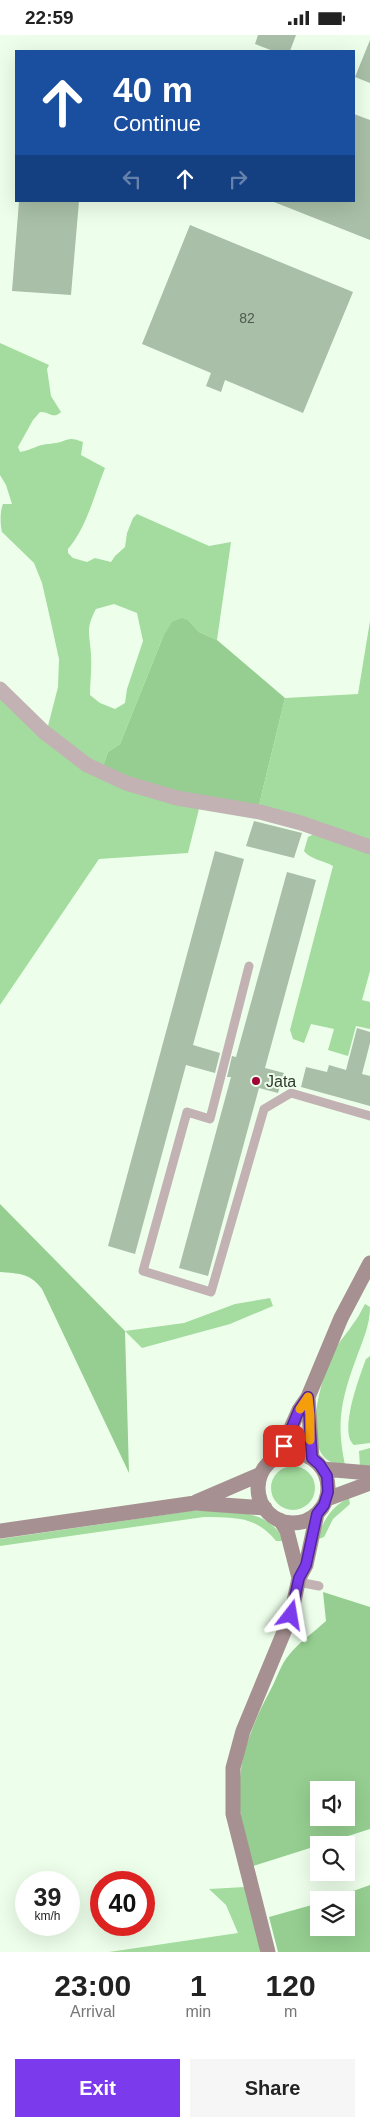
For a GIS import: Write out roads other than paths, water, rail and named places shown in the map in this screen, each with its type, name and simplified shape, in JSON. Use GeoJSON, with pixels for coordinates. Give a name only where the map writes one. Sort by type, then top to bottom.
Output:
{"type":"FeatureCollection","features":[{"type":"Feature","properties":{"kind":"street"},"geometry":{"type":"LineString","coordinates":[[0,689],[44,732],[87,765],[126,783],[177,798],[260,812],[301,823],[370,847]]}},
{"type":"Feature","properties":{"kind":"street"},"geometry":{"type":"LineString","coordinates":[[265,1509],[259,1492],[261,1475],[268,1463],[279,1455],[299,1410],[308,1397],[337,1325],[370,1263]]}},
{"type":"Feature","properties":{"kind":"street"},"geometry":{"type":"LineString","coordinates":[[308,1397],[312,1458]]}},
{"type":"Feature","properties":{"kind":"street"},"geometry":{"type":"LineString","coordinates":[[268,1952],[233,1815],[233,1768],[243,1731],[286,1628],[299,1580],[306,1565],[317,1514],[327,1499],[328,1484],[323,1469],[312,1458],[300,1453],[279,1455]]}},
{"type":"Feature","properties":{"kind":"street"},"geometry":{"type":"LineString","coordinates":[[323,1469],[370,1473]]}},
{"type":"Feature","properties":{"kind":"street"},"geometry":{"type":"LineString","coordinates":[[195,1503],[261,1475]]}},
{"type":"Feature","properties":{"kind":"street"},"geometry":{"type":"LineString","coordinates":[[327,1499],[370,1483]]}},
{"type":"Feature","properties":{"kind":"street"},"geometry":{"type":"LineString","coordinates":[[0,1531],[195,1503],[265,1509],[280,1520],[287,1531],[299,1580]]}},
{"type":"Feature","properties":{"kind":"street"},"geometry":{"type":"LineString","coordinates":[[280,1520],[296,1523],[303,1522],[317,1514]]}},
{"type":"Feature","properties":{"kind":"lane"},"geometry":{"type":"LineString","coordinates":[[249,966],[210,1119],[188,1112],[144,1271],[211,1291],[264,1109],[291,1093],[370,1116]]}},
{"type":"Feature","properties":{"kind":"lane"},"geometry":{"type":"LineString","coordinates":[[299,1580],[319,1586]]}},
{"type":"Feature","properties":{"kind":"place","name":"Jata"},"geometry":{"type":"Point","coordinates":[256,1081]}}]}
